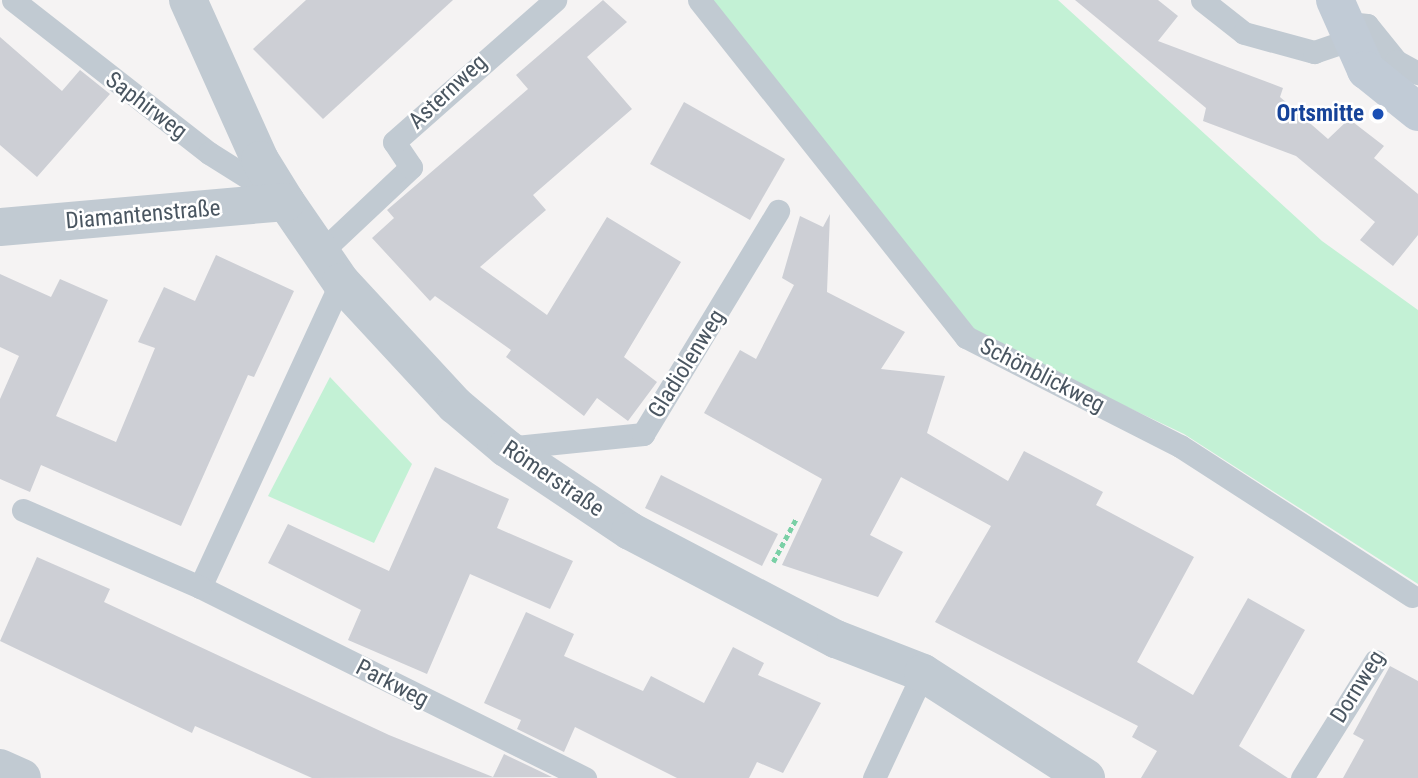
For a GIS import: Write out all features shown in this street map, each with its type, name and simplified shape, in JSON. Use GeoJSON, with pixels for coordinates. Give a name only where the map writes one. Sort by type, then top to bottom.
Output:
{"type":"FeatureCollection","features":[{"type":"Feature","properties":{"kind":"main road"},"geometry":{"type":"LineString","coordinates":[[1341,21],[1382,87],[1418,112]]}},
{"type":"Feature","properties":{"kind":"street","name":"Römerstraße"},"geometry":{"type":"LineString","coordinates":[[188,0],[260,160],[286,202],[323,250],[341,282],[408,357],[506,448],[630,531],[836,639],[923,673],[1086,778]]}},
{"type":"Feature","properties":{"kind":"street","name":"Diamantenstraße"},"geometry":{"type":"LineString","coordinates":[[0,227],[286,202]]}},
{"type":"Feature","properties":{"kind":"street"},"geometry":{"type":"LineString","coordinates":[[0,768],[22,778]]}},
{"type":"Feature","properties":{"kind":"lane","name":"Saphirweg"},"geometry":{"type":"LineString","coordinates":[[13,0],[209,153],[286,202]]}},
{"type":"Feature","properties":{"kind":"lane","name":"Asternweg"},"geometry":{"type":"LineString","coordinates":[[323,250],[411,167],[394,142],[555,0]]}},
{"type":"Feature","properties":{"kind":"lane","name":"Schönblickweg"},"geometry":{"type":"LineString","coordinates":[[699,0],[965,337],[1180,446],[1412,596]]}},
{"type":"Feature","properties":{"kind":"lane"},"geometry":{"type":"LineString","coordinates":[[1202,0],[1244,33],[1314,52],[1341,21],[1367,25],[1396,61],[1418,73]]}},
{"type":"Feature","properties":{"kind":"lane","name":"Gladiolenweg"},"geometry":{"type":"LineString","coordinates":[[506,448],[643,434],[778,211]]}},
{"type":"Feature","properties":{"kind":"lane"},"geometry":{"type":"LineString","coordinates":[[200,587],[341,282]]}},
{"type":"Feature","properties":{"kind":"lane","name":"Parkweg"},"geometry":{"type":"LineString","coordinates":[[23,510],[200,587],[585,778]]}},
{"type":"Feature","properties":{"kind":"lane","name":"Dornweg"},"geometry":{"type":"LineString","coordinates":[[1302,778],[1375,661]]}},
{"type":"Feature","properties":{"kind":"lane"},"geometry":{"type":"LineString","coordinates":[[874,778],[923,673]]}},
{"type":"Feature","properties":{"kind":"green space"},"geometry":{"type":"Polygon","coordinates":[[[711,0],[1058,0],[1322,241],[1418,310],[1418,584],[1184,434],[968,331],[711,0]]]}},
{"type":"Feature","properties":{"kind":"green space"},"geometry":{"type":"Polygon","coordinates":[[[330,377],[412,464],[374,543],[268,496],[330,377]]]}},
{"type":"Feature","properties":{"kind":"building"},"geometry":{"type":"Polygon","coordinates":[[[306,0],[453,0],[323,119],[253,49],[306,0]]]}},
{"type":"Feature","properties":{"kind":"building"},"geometry":{"type":"Polygon","coordinates":[[[603,0],[627,22],[587,57],[632,109],[533,195],[546,210],[480,267],[547,315],[607,217],[681,262],[624,357],[657,382],[628,421],[597,398],[584,416],[506,357],[511,350],[435,296],[430,301],[372,238],[394,218],[387,210],[528,89],[516,75],[603,0]]]}},
{"type":"Feature","properties":{"kind":"building"},"geometry":{"type":"Polygon","coordinates":[[[1075,0],[1158,0],[1178,16],[1158,41],[1283,88],[1280,97],[1328,139],[1349,119],[1384,146],[1374,158],[1418,194],[1418,235],[1393,266],[1360,240],[1375,222],[1296,156],[1203,121],[1206,108],[1075,0]]]}},
{"type":"Feature","properties":{"kind":"building"},"geometry":{"type":"Polygon","coordinates":[[[0,37],[62,91],[80,70],[110,94],[37,177],[0,145],[0,37]]]}},
{"type":"Feature","properties":{"kind":"building"},"geometry":{"type":"Polygon","coordinates":[[[684,102],[785,159],[750,220],[650,164],[684,102]]]}},
{"type":"Feature","properties":{"kind":"building"},"geometry":{"type":"Polygon","coordinates":[[[830,214],[827,292],[905,332],[881,369],[945,376],[927,433],[1008,481],[1024,451],[1103,492],[1096,505],[1194,557],[1137,662],[1193,695],[1248,598],[1305,630],[1239,746],[1288,778],[1141,778],[1157,751],[1132,737],[1138,726],[935,622],[991,526],[901,477],[870,535],[903,552],[878,597],[782,565],[822,479],[704,413],[740,350],[756,359],[794,285],[782,278],[800,216],[823,227],[830,214]]]}},
{"type":"Feature","properties":{"kind":"building"},"geometry":{"type":"Polygon","coordinates":[[[216,255],[294,291],[254,377],[248,375],[181,526],[41,465],[30,492],[0,479],[0,399],[19,356],[0,347],[0,274],[51,297],[60,279],[108,300],[56,416],[116,442],[155,348],[138,342],[164,287],[195,301],[216,255]]]}},
{"type":"Feature","properties":{"kind":"building"},"geometry":{"type":"Polygon","coordinates":[[[435,467],[509,499],[497,528],[573,561],[550,609],[470,574],[427,674],[348,640],[361,610],[268,563],[288,524],[389,571],[435,467]]]}},
{"type":"Feature","properties":{"kind":"building"},"geometry":{"type":"Polygon","coordinates":[[[661,475],[778,534],[762,566],[645,508],[661,475]]]}},
{"type":"Feature","properties":{"kind":"building"},"geometry":{"type":"Polygon","coordinates":[[[37,557],[110,589],[104,602],[389,735],[493,777],[504,754],[552,777],[312,778],[195,726],[192,733],[0,641],[37,557]]]}},
{"type":"Feature","properties":{"kind":"building"},"geometry":{"type":"Polygon","coordinates":[[[526,612],[574,634],[564,656],[643,691],[651,676],[704,703],[733,647],[764,663],[758,675],[821,703],[783,773],[757,762],[749,778],[677,778],[575,727],[564,752],[517,729],[521,720],[484,703],[526,612]]]}},
{"type":"Feature","properties":{"kind":"building"},"geometry":{"type":"Polygon","coordinates":[[[1390,666],[1418,681],[1418,778],[1343,778],[1364,740],[1353,734],[1390,666]]]}},
{"type":"Feature","properties":{"kind":"place","name":"Ortsmitte"},"geometry":{"type":"Point","coordinates":[1378,114]}}]}
